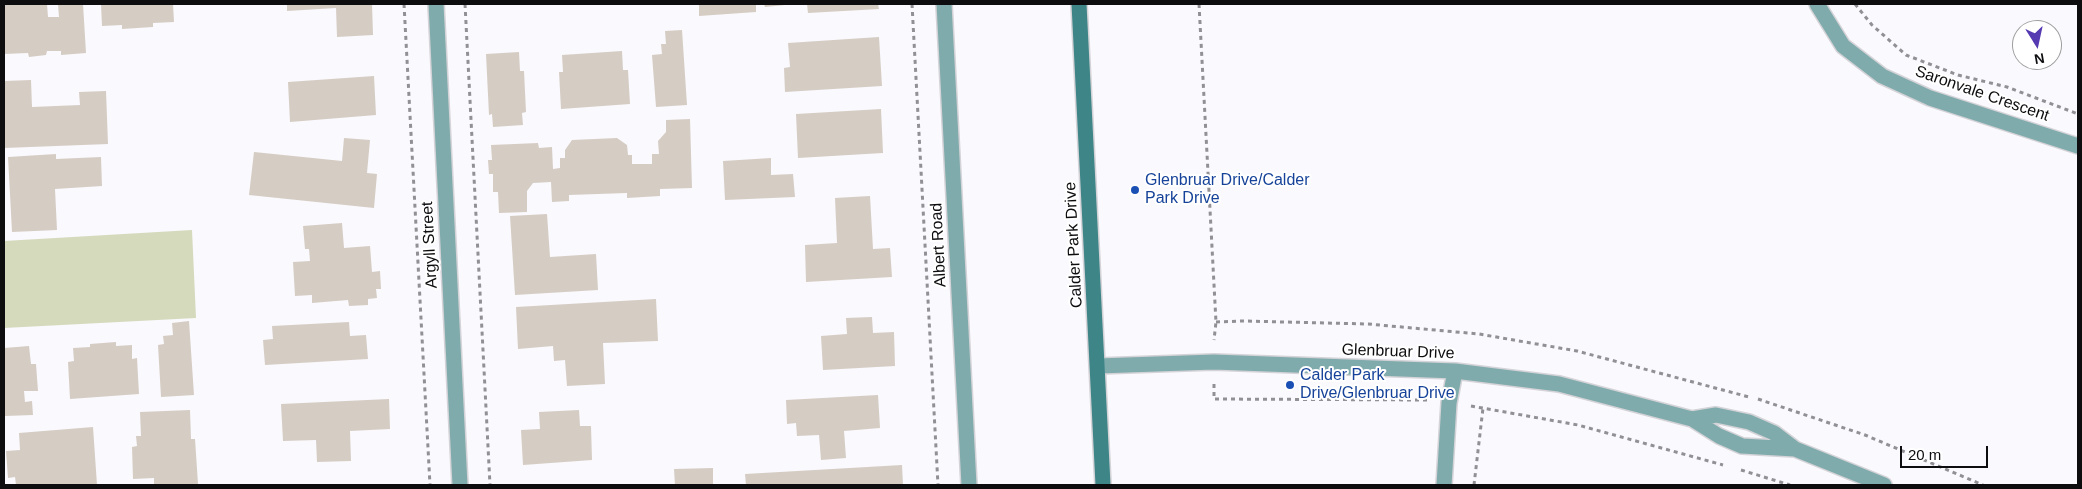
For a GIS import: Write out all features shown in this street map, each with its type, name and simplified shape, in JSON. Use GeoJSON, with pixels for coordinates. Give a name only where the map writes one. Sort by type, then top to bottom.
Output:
{"type":"FeatureCollection","features":[{"type":"Feature","properties":{"kind":"street","name":"Argyll Street"},"geometry":{"type":"LineString","coordinates":[[436,4],[460,485]]}},
{"type":"Feature","properties":{"kind":"street","name":"Albert Road"},"geometry":{"type":"LineString","coordinates":[[944,4],[970,485]]}},
{"type":"Feature","properties":{"kind":"street","name":"Calder Park Drive"},"geometry":{"type":"LineString","coordinates":[[1079,4],[1103,485]]}},
{"type":"Feature","properties":{"kind":"street","name":"Saronvale Crescent"},"geometry":{"type":"LineString","coordinates":[[1818,4],[1843,46],[1882,76],[1930,98],[2078,146]]}},
{"type":"Feature","properties":{"kind":"street","name":"Glenbruar Drive"},"geometry":{"type":"LineString","coordinates":[[1098,366],[1214,362],[1455,371],[1559,384],[1692,419],[1719,436],[1742,446],[1795,449]]}},
{"type":"Feature","properties":{"kind":"street"},"geometry":{"type":"LineString","coordinates":[[1444,485],[1449,403],[1455,371]]}},
{"type":"Feature","properties":{"kind":"street","name":"Glenbruar Drive"},"geometry":{"type":"LineString","coordinates":[[1692,419],[1716,415],[1749,422],[1774,432],[1795,449],[1884,485]]}},
{"type":"Feature","properties":{"kind":"path"},"geometry":{"type":"LineString","coordinates":[[404,4],[430,485]]}},
{"type":"Feature","properties":{"kind":"path"},"geometry":{"type":"LineString","coordinates":[[464,4],[490,485]]}},
{"type":"Feature","properties":{"kind":"path"},"geometry":{"type":"LineString","coordinates":[[912,4],[938,485]]}},
{"type":"Feature","properties":{"kind":"path"},"geometry":{"type":"LineString","coordinates":[[1199,4],[1216,322],[1214,399],[1434,400],[1449,403]]}},
{"type":"Feature","properties":{"kind":"path"},"geometry":{"type":"LineString","coordinates":[[1855,4],[1872,25],[1906,55],[1958,75],[2007,86],[2078,114]]}},
{"type":"Feature","properties":{"kind":"path"},"geometry":{"type":"LineString","coordinates":[[1474,485],[1483,408],[1578,425],[1726,466]]}},
{"type":"Feature","properties":{"kind":"path"},"geometry":{"type":"LineString","coordinates":[[1736,468],[1790,485]]}},
{"type":"Feature","properties":{"kind":"green space"},"geometry":{"type":"Polygon","coordinates":[[[192,230],[196,318],[4,328],[4,241],[192,230]]]}},
{"type":"Feature","properties":{"kind":"building"},"geometry":{"type":"Polygon","coordinates":[[[4,4],[47,4],[48,17],[59,17],[58,4],[83,4],[86,53],[61,55],[61,51],[47,51],[46,55],[29,57],[28,53],[4,54],[4,4]]]}},
{"type":"Feature","properties":{"kind":"building"},"geometry":{"type":"Polygon","coordinates":[[[101,4],[173,4],[174,22],[153,23],[153,27],[122,29],[122,25],[102,26],[101,4]]]}},
{"type":"Feature","properties":{"kind":"building"},"geometry":{"type":"Polygon","coordinates":[[[287,4],[372,4],[373,35],[337,37],[336,8],[287,11],[287,4]]]}},
{"type":"Feature","properties":{"kind":"building"},"geometry":{"type":"Polygon","coordinates":[[[699,4],[756,4],[756,12],[699,16],[699,4]]]}},
{"type":"Feature","properties":{"kind":"building"},"geometry":{"type":"Polygon","coordinates":[[[764,4],[785,4],[785,5],[765,7],[764,4]]]}},
{"type":"Feature","properties":{"kind":"building"},"geometry":{"type":"Polygon","coordinates":[[[807,4],[878,4],[879,9],[808,13],[807,4]]]}},
{"type":"Feature","properties":{"kind":"building"},"geometry":{"type":"Polygon","coordinates":[[[682,30],[687,105],[656,107],[652,55],[662,54],[661,44],[666,44],[665,31],[682,30]]]}},
{"type":"Feature","properties":{"kind":"building"},"geometry":{"type":"Polygon","coordinates":[[[879,37],[882,86],[785,92],[784,68],[790,67],[788,43],[879,37]]]}},
{"type":"Feature","properties":{"kind":"building"},"geometry":{"type":"Polygon","coordinates":[[[622,51],[623,70],[628,70],[630,104],[561,109],[559,72],[563,72],[562,55],[622,51]]]}},
{"type":"Feature","properties":{"kind":"building"},"geometry":{"type":"Polygon","coordinates":[[[519,52],[520,71],[524,71],[526,112],[522,113],[523,125],[493,127],[492,114],[489,115],[486,54],[519,52]]]}},
{"type":"Feature","properties":{"kind":"building"},"geometry":{"type":"Polygon","coordinates":[[[374,76],[376,115],[290,122],[288,82],[374,76]]]}},
{"type":"Feature","properties":{"kind":"building"},"geometry":{"type":"Polygon","coordinates":[[[31,80],[32,107],[80,105],[79,92],[106,91],[108,144],[4,148],[4,81],[31,80]]]}},
{"type":"Feature","properties":{"kind":"building"},"geometry":{"type":"Polygon","coordinates":[[[881,109],[883,153],[798,158],[796,114],[881,109]]]}},
{"type":"Feature","properties":{"kind":"building"},"geometry":{"type":"Polygon","coordinates":[[[690,119],[692,188],[660,189],[660,196],[627,198],[627,193],[569,195],[569,201],[552,202],[551,182],[533,183],[527,191],[527,212],[499,213],[498,192],[493,192],[493,174],[489,174],[488,160],[492,160],[491,145],[538,143],[539,148],[552,147],[553,169],[560,168],[560,158],[565,158],[565,150],[572,140],[617,138],[627,145],[628,155],[632,155],[632,164],[652,164],[652,154],[659,154],[658,141],[666,132],[666,120],[690,119]]]}},
{"type":"Feature","properties":{"kind":"building"},"geometry":{"type":"Polygon","coordinates":[[[344,138],[370,140],[367,173],[377,174],[374,208],[249,195],[254,152],[342,161],[344,138]]]}},
{"type":"Feature","properties":{"kind":"building"},"geometry":{"type":"Polygon","coordinates":[[[56,154],[56,159],[101,157],[102,186],[55,189],[57,230],[12,232],[8,157],[56,154]]]}},
{"type":"Feature","properties":{"kind":"building"},"geometry":{"type":"Polygon","coordinates":[[[771,158],[771,175],[793,174],[795,197],[725,200],[723,161],[771,158]]]}},
{"type":"Feature","properties":{"kind":"building"},"geometry":{"type":"Polygon","coordinates":[[[870,196],[873,249],[890,248],[892,277],[806,282],[805,245],[837,243],[835,198],[870,196]]]}},
{"type":"Feature","properties":{"kind":"building"},"geometry":{"type":"Polygon","coordinates":[[[547,214],[550,257],[596,254],[598,290],[515,295],[510,216],[547,214]]]}},
{"type":"Feature","properties":{"kind":"building"},"geometry":{"type":"Polygon","coordinates":[[[342,223],[344,248],[370,246],[372,272],[380,271],[381,289],[376,289],[377,298],[368,299],[368,305],[349,306],[348,300],[312,303],[312,295],[295,296],[293,262],[310,261],[309,249],[305,249],[303,226],[342,223]]]}},
{"type":"Feature","properties":{"kind":"building"},"geometry":{"type":"Polygon","coordinates":[[[656,299],[658,341],[603,343],[605,384],[567,386],[565,360],[554,361],[553,346],[518,349],[516,307],[656,299]]]}},
{"type":"Feature","properties":{"kind":"building"},"geometry":{"type":"Polygon","coordinates":[[[872,317],[873,333],[894,332],[895,366],[823,370],[821,336],[847,334],[846,318],[872,317]]]}},
{"type":"Feature","properties":{"kind":"building"},"geometry":{"type":"Polygon","coordinates":[[[189,321],[194,395],[161,397],[158,345],[164,344],[163,336],[173,335],[172,323],[189,321]]]}},
{"type":"Feature","properties":{"kind":"building"},"geometry":{"type":"Polygon","coordinates":[[[349,322],[350,336],[366,335],[368,359],[265,365],[263,340],[273,339],[272,326],[349,322]]]}},
{"type":"Feature","properties":{"kind":"building"},"geometry":{"type":"Polygon","coordinates":[[[116,342],[116,346],[132,345],[132,359],[137,358],[139,394],[70,399],[68,362],[74,361],[73,348],[90,347],[90,344],[116,342]]]}},
{"type":"Feature","properties":{"kind":"building"},"geometry":{"type":"Polygon","coordinates":[[[29,346],[31,364],[36,364],[38,391],[24,391],[25,402],[32,401],[33,415],[5,416],[4,348],[29,346]]]}},
{"type":"Feature","properties":{"kind":"building"},"geometry":{"type":"Polygon","coordinates":[[[878,395],[880,428],[844,431],[846,458],[821,460],[819,435],[797,436],[796,423],[787,424],[786,400],[878,395]]]}},
{"type":"Feature","properties":{"kind":"building"},"geometry":{"type":"Polygon","coordinates":[[[389,399],[390,429],[350,431],[351,461],[317,462],[316,440],[283,441],[281,404],[389,399]]]}},
{"type":"Feature","properties":{"kind":"building"},"geometry":{"type":"Polygon","coordinates":[[[190,410],[191,439],[195,439],[198,484],[154,485],[154,478],[133,479],[132,447],[137,446],[136,436],[141,436],[140,412],[190,410]]]}},
{"type":"Feature","properties":{"kind":"building"},"geometry":{"type":"Polygon","coordinates":[[[579,410],[580,426],[591,426],[592,460],[523,465],[521,430],[540,429],[539,412],[579,410]]]}},
{"type":"Feature","properties":{"kind":"building"},"geometry":{"type":"Polygon","coordinates":[[[93,427],[97,485],[16,485],[15,477],[8,478],[6,451],[20,450],[19,433],[93,427]]]}},
{"type":"Feature","properties":{"kind":"building"},"geometry":{"type":"Polygon","coordinates":[[[902,465],[903,485],[746,485],[745,474],[902,465]]]}},
{"type":"Feature","properties":{"kind":"building"},"geometry":{"type":"Polygon","coordinates":[[[713,468],[713,485],[675,485],[674,469],[713,468]]]}},
{"type":"Feature","properties":{"kind":"place","name":"Glenbruar Drive/Calder Park Drive"},"geometry":{"type":"Point","coordinates":[1135,190]}},
{"type":"Feature","properties":{"kind":"place","name":"Calder Park Drive/Glenbruar Drive"},"geometry":{"type":"Point","coordinates":[1290,385]}}]}
